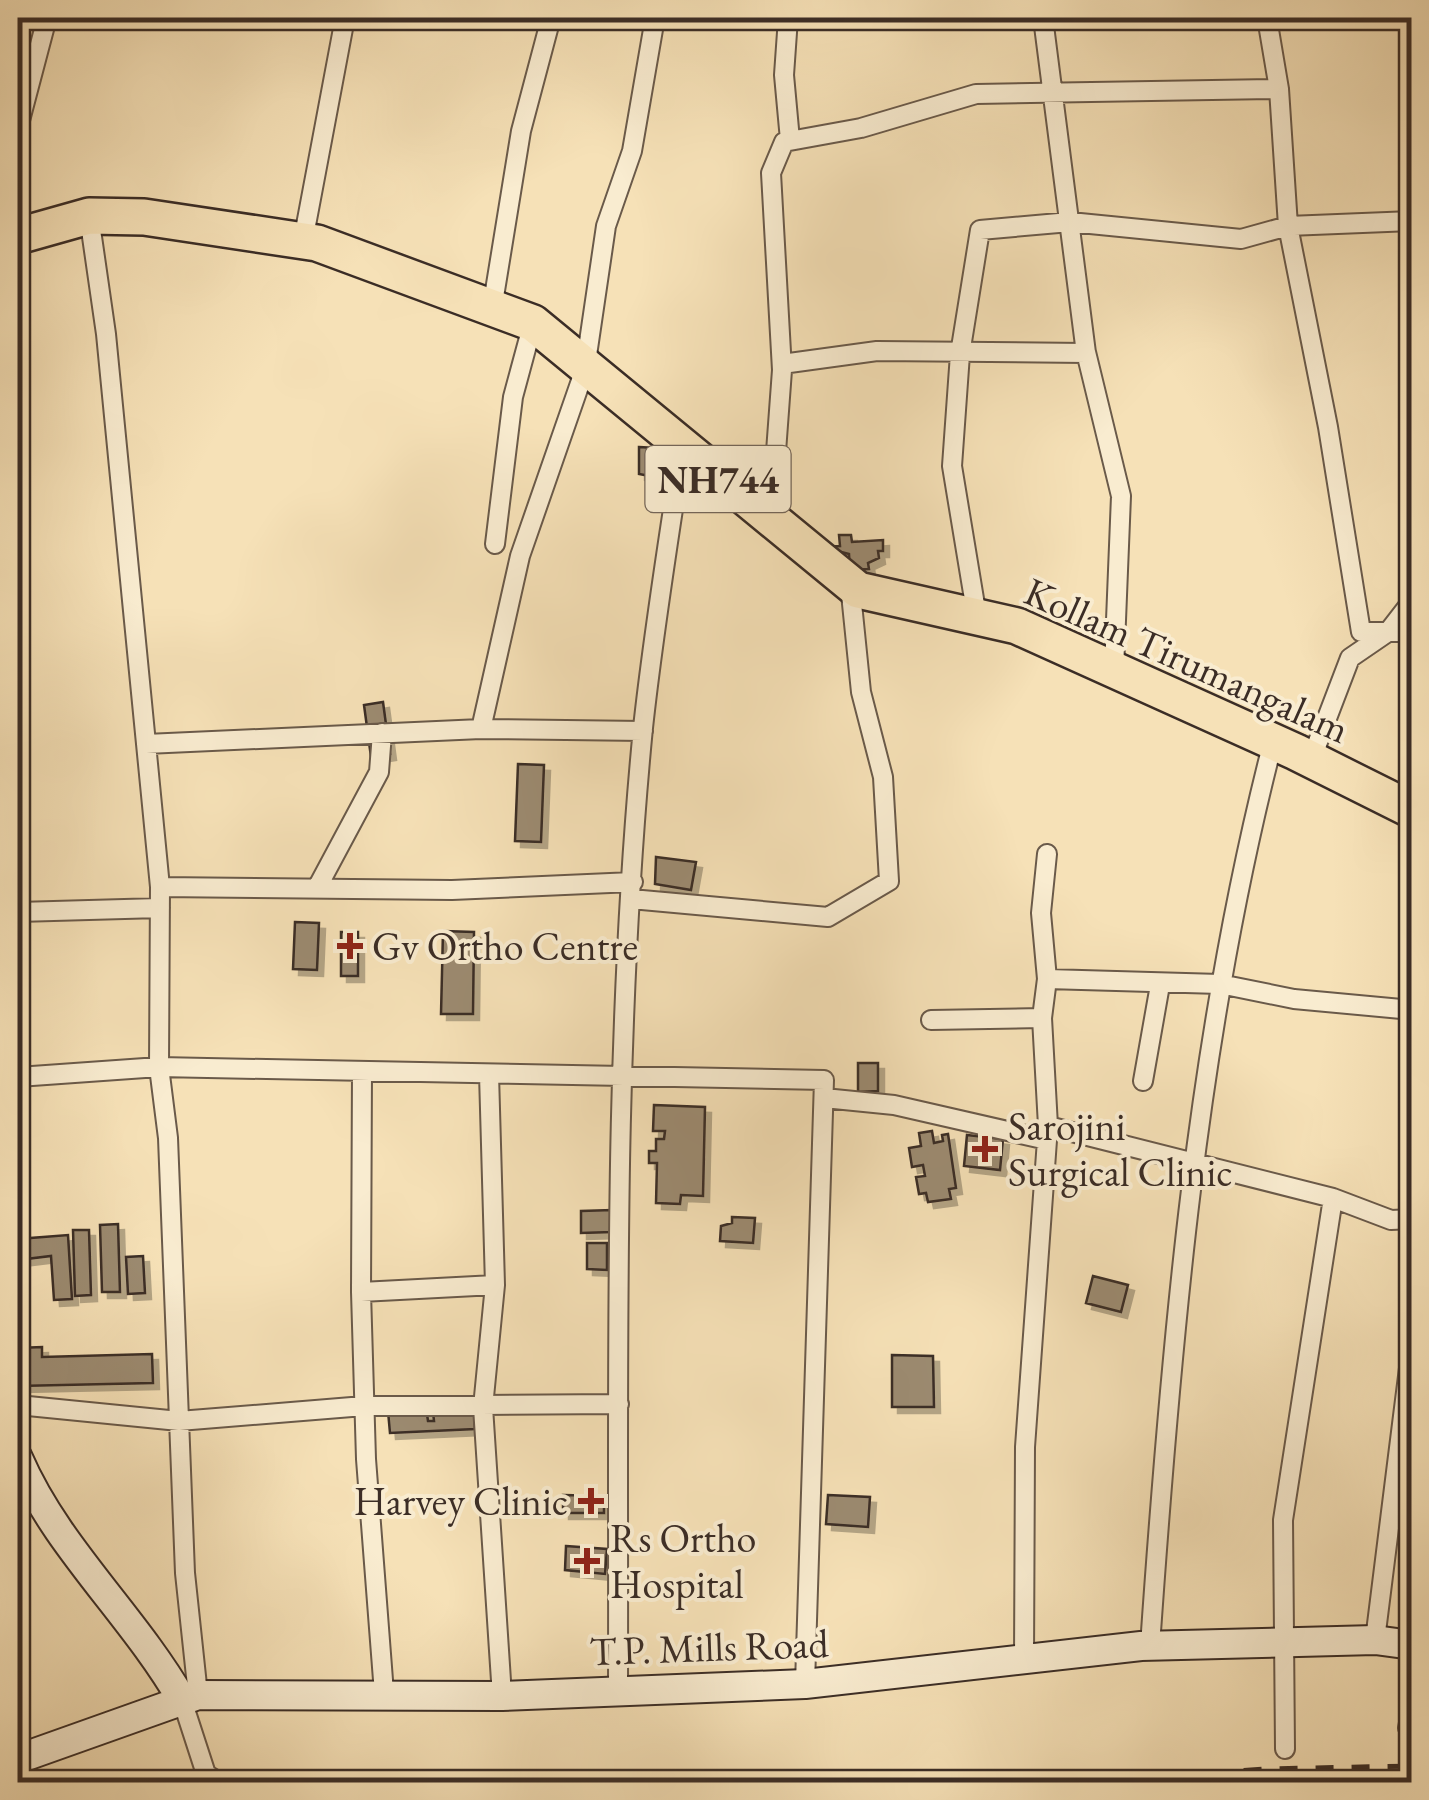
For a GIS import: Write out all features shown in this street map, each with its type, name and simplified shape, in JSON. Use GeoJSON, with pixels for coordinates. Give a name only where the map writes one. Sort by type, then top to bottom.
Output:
{"type":"FeatureCollection","features":[{"type":"Feature","properties":{"kind":"highway","name":"Kollam Tirumangalam"},"geometry":{"type":"LineString","coordinates":[[18,236],[89,216],[144,217],[303,241],[533,324],[682,450],[858,590],[1017,626],[1412,810]]}},
{"type":"Feature","properties":{"kind":"main road"},"geometry":{"type":"LineString","coordinates":[[18,1458],[38,1504],[190,1698]]}},
{"type":"Feature","properties":{"kind":"main road","name":"T.P. Mills Road"},"geometry":{"type":"LineString","coordinates":[[18,1759],[190,1698],[384,1693],[502,1696],[805,1684],[1150,1646],[1374,1640],[1412,1645]]}},
{"type":"Feature","properties":{"kind":"street"},"geometry":{"type":"LineString","coordinates":[[18,128],[47,18]]}},
{"type":"Feature","properties":{"kind":"street"},"geometry":{"type":"LineString","coordinates":[[303,241],[344,18]]}},
{"type":"Feature","properties":{"kind":"street"},"geometry":{"type":"LineString","coordinates":[[492,309],[521,131],[551,18]]}},
{"type":"Feature","properties":{"kind":"street"},"geometry":{"type":"LineString","coordinates":[[480,729],[520,556],[585,369],[606,226],[632,151],[654,18]]}},
{"type":"Feature","properties":{"kind":"street"},"geometry":{"type":"LineString","coordinates":[[788,18],[784,75],[790,140]]}},
{"type":"Feature","properties":{"kind":"street"},"geometry":{"type":"LineString","coordinates":[[782,364],[876,350],[1086,354],[1043,18]]}},
{"type":"Feature","properties":{"kind":"street"},"geometry":{"type":"LineString","coordinates":[[1267,18],[1279,89],[1288,226],[1328,427],[1362,632],[1412,632]]}},
{"type":"Feature","properties":{"kind":"street"},"geometry":{"type":"LineString","coordinates":[[771,521],[782,364],[771,173],[775,155],[784,142],[861,128],[976,94],[1279,89]]}},
{"type":"Feature","properties":{"kind":"street"},"geometry":{"type":"LineString","coordinates":[[89,216],[106,334],[160,886],[159,1067],[168,1138],[190,1698],[210,1780]]}},
{"type":"Feature","properties":{"kind":"street"},"geometry":{"type":"LineString","coordinates":[[977,618],[952,466],[960,354],[980,230],[1070,222],[1242,238],[1288,226],[1412,221]]}},
{"type":"Feature","properties":{"kind":"street"},"geometry":{"type":"LineString","coordinates":[[495,544],[513,397],[533,324]]}},
{"type":"Feature","properties":{"kind":"street"},"geometry":{"type":"LineString","coordinates":[[1085,348],[1121,496],[1114,670]]}},
{"type":"Feature","properties":{"kind":"street"},"geometry":{"type":"LineString","coordinates":[[618,1690],[622,1076],[643,732],[682,450]]}},
{"type":"Feature","properties":{"kind":"street"},"geometry":{"type":"LineString","coordinates":[[160,886],[632,891],[828,917],[889,880],[883,777],[864,706],[850,583]]}},
{"type":"Feature","properties":{"kind":"street"},"geometry":{"type":"LineString","coordinates":[[1311,760],[1350,658],[1388,632],[1412,601]]}},
{"type":"Feature","properties":{"kind":"street"},"geometry":{"type":"LineString","coordinates":[[146,744],[480,729],[643,732]]}},
{"type":"Feature","properties":{"kind":"street"},"geometry":{"type":"LineString","coordinates":[[318,886],[379,772],[382,733]]}},
{"type":"Feature","properties":{"kind":"street"},"geometry":{"type":"LineString","coordinates":[[1150,1646],[1169,1372],[1220,984],[1242,860],[1273,742]]}},
{"type":"Feature","properties":{"kind":"street"},"geometry":{"type":"LineString","coordinates":[[1024,1659],[1026,1447],[1048,1133],[1042,1018],[1047,979],[1041,913],[1047,854]]}},
{"type":"Feature","properties":{"kind":"street"},"geometry":{"type":"LineString","coordinates":[[18,912],[160,908]]}},
{"type":"Feature","properties":{"kind":"street"},"geometry":{"type":"LineString","coordinates":[[1047,979],[1220,984],[1294,1000],[1412,1010]]}},
{"type":"Feature","properties":{"kind":"street"},"geometry":{"type":"LineString","coordinates":[[1143,1081],[1160,985]]}},
{"type":"Feature","properties":{"kind":"street"},"geometry":{"type":"LineString","coordinates":[[932,1020],[1042,1018]]}},
{"type":"Feature","properties":{"kind":"street"},"geometry":{"type":"LineString","coordinates":[[18,1078],[159,1067],[824,1080],[805,1684]]}},
{"type":"Feature","properties":{"kind":"street"},"geometry":{"type":"LineString","coordinates":[[362,1072],[364,1406],[384,1693]]}},
{"type":"Feature","properties":{"kind":"street"},"geometry":{"type":"LineString","coordinates":[[489,1074],[495,1286],[483,1406],[502,1696]]}},
{"type":"Feature","properties":{"kind":"street"},"geometry":{"type":"LineString","coordinates":[[824,1098],[894,1105],[1198,1162],[1333,1198],[1391,1220],[1412,1218]]}},
{"type":"Feature","properties":{"kind":"street"},"geometry":{"type":"LineString","coordinates":[[1285,1749],[1282,1520],[1333,1198]]}},
{"type":"Feature","properties":{"kind":"street"},"geometry":{"type":"LineString","coordinates":[[361,1292],[495,1286]]}},
{"type":"Feature","properties":{"kind":"street"},"geometry":{"type":"LineString","coordinates":[[1374,1640],[1412,1344]]}},
{"type":"Feature","properties":{"kind":"street"},"geometry":{"type":"LineString","coordinates":[[18,1405],[179,1421],[364,1406],[619,1404]]}},
{"type":"Feature","properties":{"kind":"street"},"geometry":{"type":"LineString","coordinates":[[1408,1728],[1412,1708]]}},
{"type":"Feature","properties":{"kind":"building"},"geometry":{"type":"Polygon","coordinates":[[[639,447],[656,448],[663,458],[660,478],[639,474],[639,447]]]}},
{"type":"Feature","properties":{"kind":"building"},"geometry":{"type":"Polygon","coordinates":[[[839,535],[851,535],[852,542],[883,540],[883,551],[878,551],[879,558],[868,563],[869,569],[850,570],[849,554],[822,547],[840,546],[839,535]]]}},
{"type":"Feature","properties":{"kind":"building"},"geometry":{"type":"Polygon","coordinates":[[[383,702],[390,754],[371,757],[364,705],[383,702]]]}},
{"type":"Feature","properties":{"kind":"building"},"geometry":{"type":"Polygon","coordinates":[[[518,764],[544,765],[541,842],[515,841],[518,764]]]}},
{"type":"Feature","properties":{"kind":"building"},"geometry":{"type":"Polygon","coordinates":[[[656,857],[696,862],[691,890],[655,884],[656,857]]]}},
{"type":"Feature","properties":{"kind":"building"},"geometry":{"type":"Polygon","coordinates":[[[295,922],[319,923],[317,970],[293,969],[295,922]]]}},
{"type":"Feature","properties":{"kind":"building"},"geometry":{"type":"Polygon","coordinates":[[[443,931],[474,932],[473,1014],[441,1014],[443,931]]]}},
{"type":"Feature","properties":{"kind":"building"},"geometry":{"type":"Polygon","coordinates":[[[341,932],[358,932],[358,976],[341,976],[341,932]]]}},
{"type":"Feature","properties":{"kind":"building"},"geometry":{"type":"Polygon","coordinates":[[[858,1063],[878,1063],[878,1091],[858,1092],[858,1063]]]}},
{"type":"Feature","properties":{"kind":"building"},"geometry":{"type":"Polygon","coordinates":[[[654,1105],[705,1107],[703,1196],[681,1195],[680,1204],[656,1203],[657,1163],[649,1163],[649,1151],[656,1151],[656,1139],[664,1139],[665,1131],[653,1131],[654,1105]]]}},
{"type":"Feature","properties":{"kind":"building"},"geometry":{"type":"Polygon","coordinates":[[[932,1131],[934,1143],[943,1141],[942,1135],[948,1134],[956,1188],[949,1189],[951,1199],[928,1202],[926,1193],[919,1194],[916,1177],[925,1176],[923,1165],[912,1167],[909,1148],[921,1146],[919,1133],[932,1131]]]}},
{"type":"Feature","properties":{"kind":"building"},"geometry":{"type":"Polygon","coordinates":[[[967,1135],[1003,1139],[1000,1170],[964,1166],[967,1135]]]}},
{"type":"Feature","properties":{"kind":"building"},"geometry":{"type":"Polygon","coordinates":[[[612,1210],[612,1232],[581,1233],[581,1211],[612,1210]]]}},
{"type":"Feature","properties":{"kind":"building"},"geometry":{"type":"Polygon","coordinates":[[[732,1217],[755,1218],[753,1243],[720,1241],[721,1226],[732,1223],[732,1217]]]}},
{"type":"Feature","properties":{"kind":"building"},"geometry":{"type":"Polygon","coordinates":[[[118,1224],[120,1292],[102,1292],[100,1225],[118,1224]]]}},
{"type":"Feature","properties":{"kind":"building"},"geometry":{"type":"Polygon","coordinates":[[[73,1230],[89,1230],[91,1295],[75,1296],[73,1230]]]}},
{"type":"Feature","properties":{"kind":"building"},"geometry":{"type":"Polygon","coordinates":[[[68,1235],[72,1299],[54,1300],[51,1256],[18,1260],[18,1239],[68,1235]]]}},
{"type":"Feature","properties":{"kind":"building"},"geometry":{"type":"Polygon","coordinates":[[[587,1243],[607,1243],[607,1270],[587,1269],[587,1243]]]}},
{"type":"Feature","properties":{"kind":"building"},"geometry":{"type":"Polygon","coordinates":[[[143,1256],[145,1293],[128,1294],[126,1257],[143,1256]]]}},
{"type":"Feature","properties":{"kind":"building"},"geometry":{"type":"Polygon","coordinates":[[[1093,1276],[1128,1285],[1121,1312],[1086,1303],[1093,1276]]]}},
{"type":"Feature","properties":{"kind":"building"},"geometry":{"type":"Polygon","coordinates":[[[42,1347],[42,1357],[152,1354],[153,1383],[18,1386],[18,1348],[42,1347]]]}},
{"type":"Feature","properties":{"kind":"building"},"geometry":{"type":"Polygon","coordinates":[[[892,1355],[933,1356],[934,1407],[892,1407],[892,1355]]]}},
{"type":"Feature","properties":{"kind":"building"},"geometry":{"type":"Polygon","coordinates":[[[426,1407],[428,1421],[434,1421],[433,1412],[474,1409],[475,1429],[390,1433],[388,1411],[426,1407]]]}},
{"type":"Feature","properties":{"kind":"building"},"geometry":{"type":"Polygon","coordinates":[[[563,1495],[604,1496],[604,1513],[563,1513],[563,1495]]]}},
{"type":"Feature","properties":{"kind":"building"},"geometry":{"type":"Polygon","coordinates":[[[828,1495],[870,1497],[868,1527],[826,1524],[828,1495]]]}},
{"type":"Feature","properties":{"kind":"building"},"geometry":{"type":"Polygon","coordinates":[[[566,1546],[607,1549],[605,1574],[565,1570],[566,1546]]]}},
{"type":"Feature","properties":{"kind":"railway"},"geometry":{"type":"LineString","coordinates":[[1064,1782],[1266,1769],[1412,1766]]}},
{"type":"Feature","properties":{"kind":"place","name":"Gv Ortho Centre"},"geometry":{"type":"Point","coordinates":[350,946]}},
{"type":"Feature","properties":{"kind":"place","name":"Sarojini Surgical Clinic"},"geometry":{"type":"Point","coordinates":[985,1149]}},
{"type":"Feature","properties":{"kind":"place","name":"Harvey Clinic"},"geometry":{"type":"Point","coordinates":[591,1501]}},
{"type":"Feature","properties":{"kind":"place","name":"Rs Ortho Hospital"},"geometry":{"type":"Point","coordinates":[587,1561]}}]}
